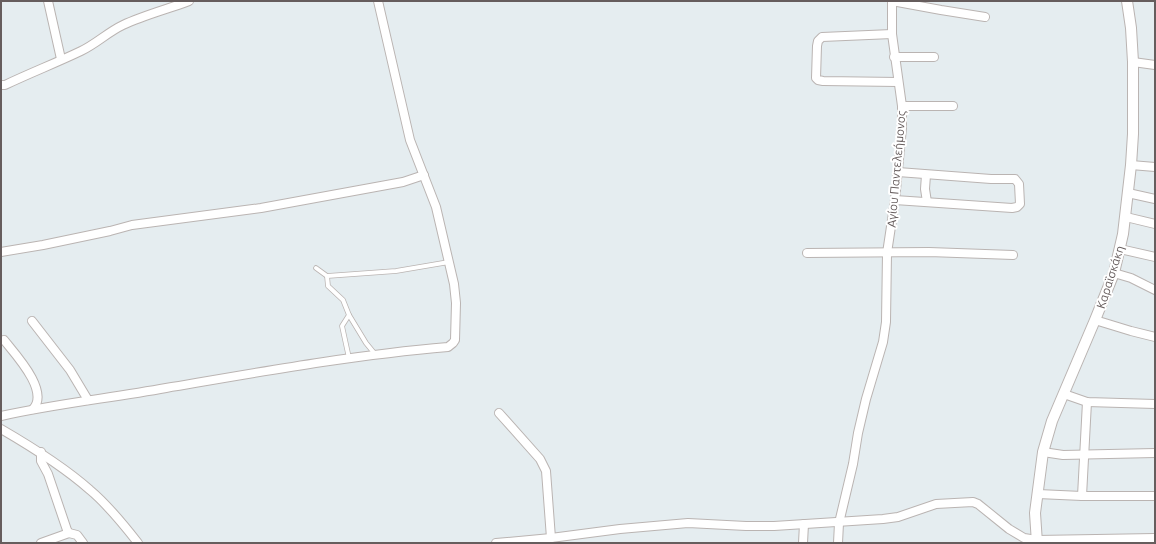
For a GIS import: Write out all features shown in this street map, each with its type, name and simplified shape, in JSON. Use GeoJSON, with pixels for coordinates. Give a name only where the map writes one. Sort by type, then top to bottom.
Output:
{"type":"FeatureCollection","features":[{"type":"Feature","properties":{"kind":"street"},"geometry":{"type":"LineString","coordinates":[[48,1],[61,59]]}},
{"type":"Feature","properties":{"kind":"street"},"geometry":{"type":"LineString","coordinates":[[1,85],[5,85],[90,46],[112,30],[124,24],[190,1]]}},
{"type":"Feature","properties":{"kind":"street"},"geometry":{"type":"LineString","coordinates":[[1,416],[34,408],[129,394],[257,372],[375,354],[448,347],[453,343],[455,340],[456,326],[454,284],[436,207],[410,140],[378,1]]}},
{"type":"Feature","properties":{"kind":"street"},"geometry":{"type":"LineString","coordinates":[[892,1],[985,17]]}},
{"type":"Feature","properties":{"kind":"street","name":"Αγίου Παντελεήμονος"},"geometry":{"type":"LineString","coordinates":[[838,543],[840,523],[862,412],[883,342],[886,322],[887,253],[895,200],[902,128],[902,106],[892,34],[892,1]]}},
{"type":"Feature","properties":{"kind":"street","name":"Καραϊσκάκη"},"geometry":{"type":"LineString","coordinates":[[1037,541],[1035,513],[1043,452],[1052,421],[1114,272],[1126,217],[1131,165],[1133,62],[1131,28],[1127,1]]}},
{"type":"Feature","properties":{"kind":"street"},"geometry":{"type":"LineString","coordinates":[[892,34],[822,37],[816,46],[816,78],[823,81],[898,82]]}},
{"type":"Feature","properties":{"kind":"street"},"geometry":{"type":"LineString","coordinates":[[894,57],[934,57]]}},
{"type":"Feature","properties":{"kind":"street"},"geometry":{"type":"LineString","coordinates":[[1133,62],[1155,65]]}},
{"type":"Feature","properties":{"kind":"street"},"geometry":{"type":"LineString","coordinates":[[902,106],[953,106]]}},
{"type":"Feature","properties":{"kind":"street"},"geometry":{"type":"LineString","coordinates":[[1131,165],[1155,167]]}},
{"type":"Feature","properties":{"kind":"street"},"geometry":{"type":"LineString","coordinates":[[895,200],[1012,208],[1017,207],[1020,204],[1019,184],[1015,179],[991,179],[898,172]]}},
{"type":"Feature","properties":{"kind":"street"},"geometry":{"type":"LineString","coordinates":[[1,252],[43,245],[132,225],[276,205],[403,182],[424,175]]}},
{"type":"Feature","properties":{"kind":"street"},"geometry":{"type":"LineString","coordinates":[[926,175],[925,189],[927,202]]}},
{"type":"Feature","properties":{"kind":"street"},"geometry":{"type":"LineString","coordinates":[[1128,193],[1155,199]]}},
{"type":"Feature","properties":{"kind":"street"},"geometry":{"type":"LineString","coordinates":[[1126,217],[1155,224]]}},
{"type":"Feature","properties":{"kind":"street"},"geometry":{"type":"LineString","coordinates":[[1120,249],[1155,257]]}},
{"type":"Feature","properties":{"kind":"street"},"geometry":{"type":"LineString","coordinates":[[807,253],[929,252],[1013,255]]}},
{"type":"Feature","properties":{"kind":"street"},"geometry":{"type":"LineString","coordinates":[[1114,272],[1131,278],[1155,290]]}},
{"type":"Feature","properties":{"kind":"street"},"geometry":{"type":"LineString","coordinates":[[1095,320],[1155,337]]}},
{"type":"Feature","properties":{"kind":"street"},"geometry":{"type":"LineString","coordinates":[[32,321],[70,370],[88,400]]}},
{"type":"Feature","properties":{"kind":"street"},"geometry":{"type":"LineString","coordinates":[[4,340],[32,377],[38,398],[37,405],[34,408]]}},
{"type":"Feature","properties":{"kind":"street"},"geometry":{"type":"LineString","coordinates":[[1064,394],[1087,402],[1155,404]]}},
{"type":"Feature","properties":{"kind":"street"},"geometry":{"type":"LineString","coordinates":[[1082,496],[1087,402]]}},
{"type":"Feature","properties":{"kind":"street"},"geometry":{"type":"LineString","coordinates":[[499,413],[540,459],[546,472],[551,538]]}},
{"type":"Feature","properties":{"kind":"street"},"geometry":{"type":"LineString","coordinates":[[1,429],[41,452],[91,491],[128,530],[138,543]]}},
{"type":"Feature","properties":{"kind":"street"},"geometry":{"type":"LineString","coordinates":[[41,452],[41,461],[48,474],[69,533]]}},
{"type":"Feature","properties":{"kind":"street"},"geometry":{"type":"LineString","coordinates":[[1043,452],[1063,455],[1155,453]]}},
{"type":"Feature","properties":{"kind":"street"},"geometry":{"type":"LineString","coordinates":[[1038,494],[1082,496],[1155,496]]}},
{"type":"Feature","properties":{"kind":"street"},"geometry":{"type":"LineString","coordinates":[[496,543],[688,523],[746,526],[840,523],[891,518],[936,504],[973,502],[978,504],[1024,538],[1037,541],[1155,538]]}},
{"type":"Feature","properties":{"kind":"street"},"geometry":{"type":"LineString","coordinates":[[803,543],[804,524]]}},
{"type":"Feature","properties":{"kind":"street"},"geometry":{"type":"LineString","coordinates":[[41,543],[69,533],[77,535],[83,543]]}},
{"type":"Feature","properties":{"kind":"lane"},"geometry":{"type":"LineString","coordinates":[[316,268],[327,276],[396,271],[449,262]]}},
{"type":"Feature","properties":{"kind":"lane"},"geometry":{"type":"LineString","coordinates":[[327,276],[328,286],[343,300],[349,315],[366,343],[375,354]]}},
{"type":"Feature","properties":{"kind":"lane"},"geometry":{"type":"LineString","coordinates":[[349,315],[342,326],[349,358]]}}]}
